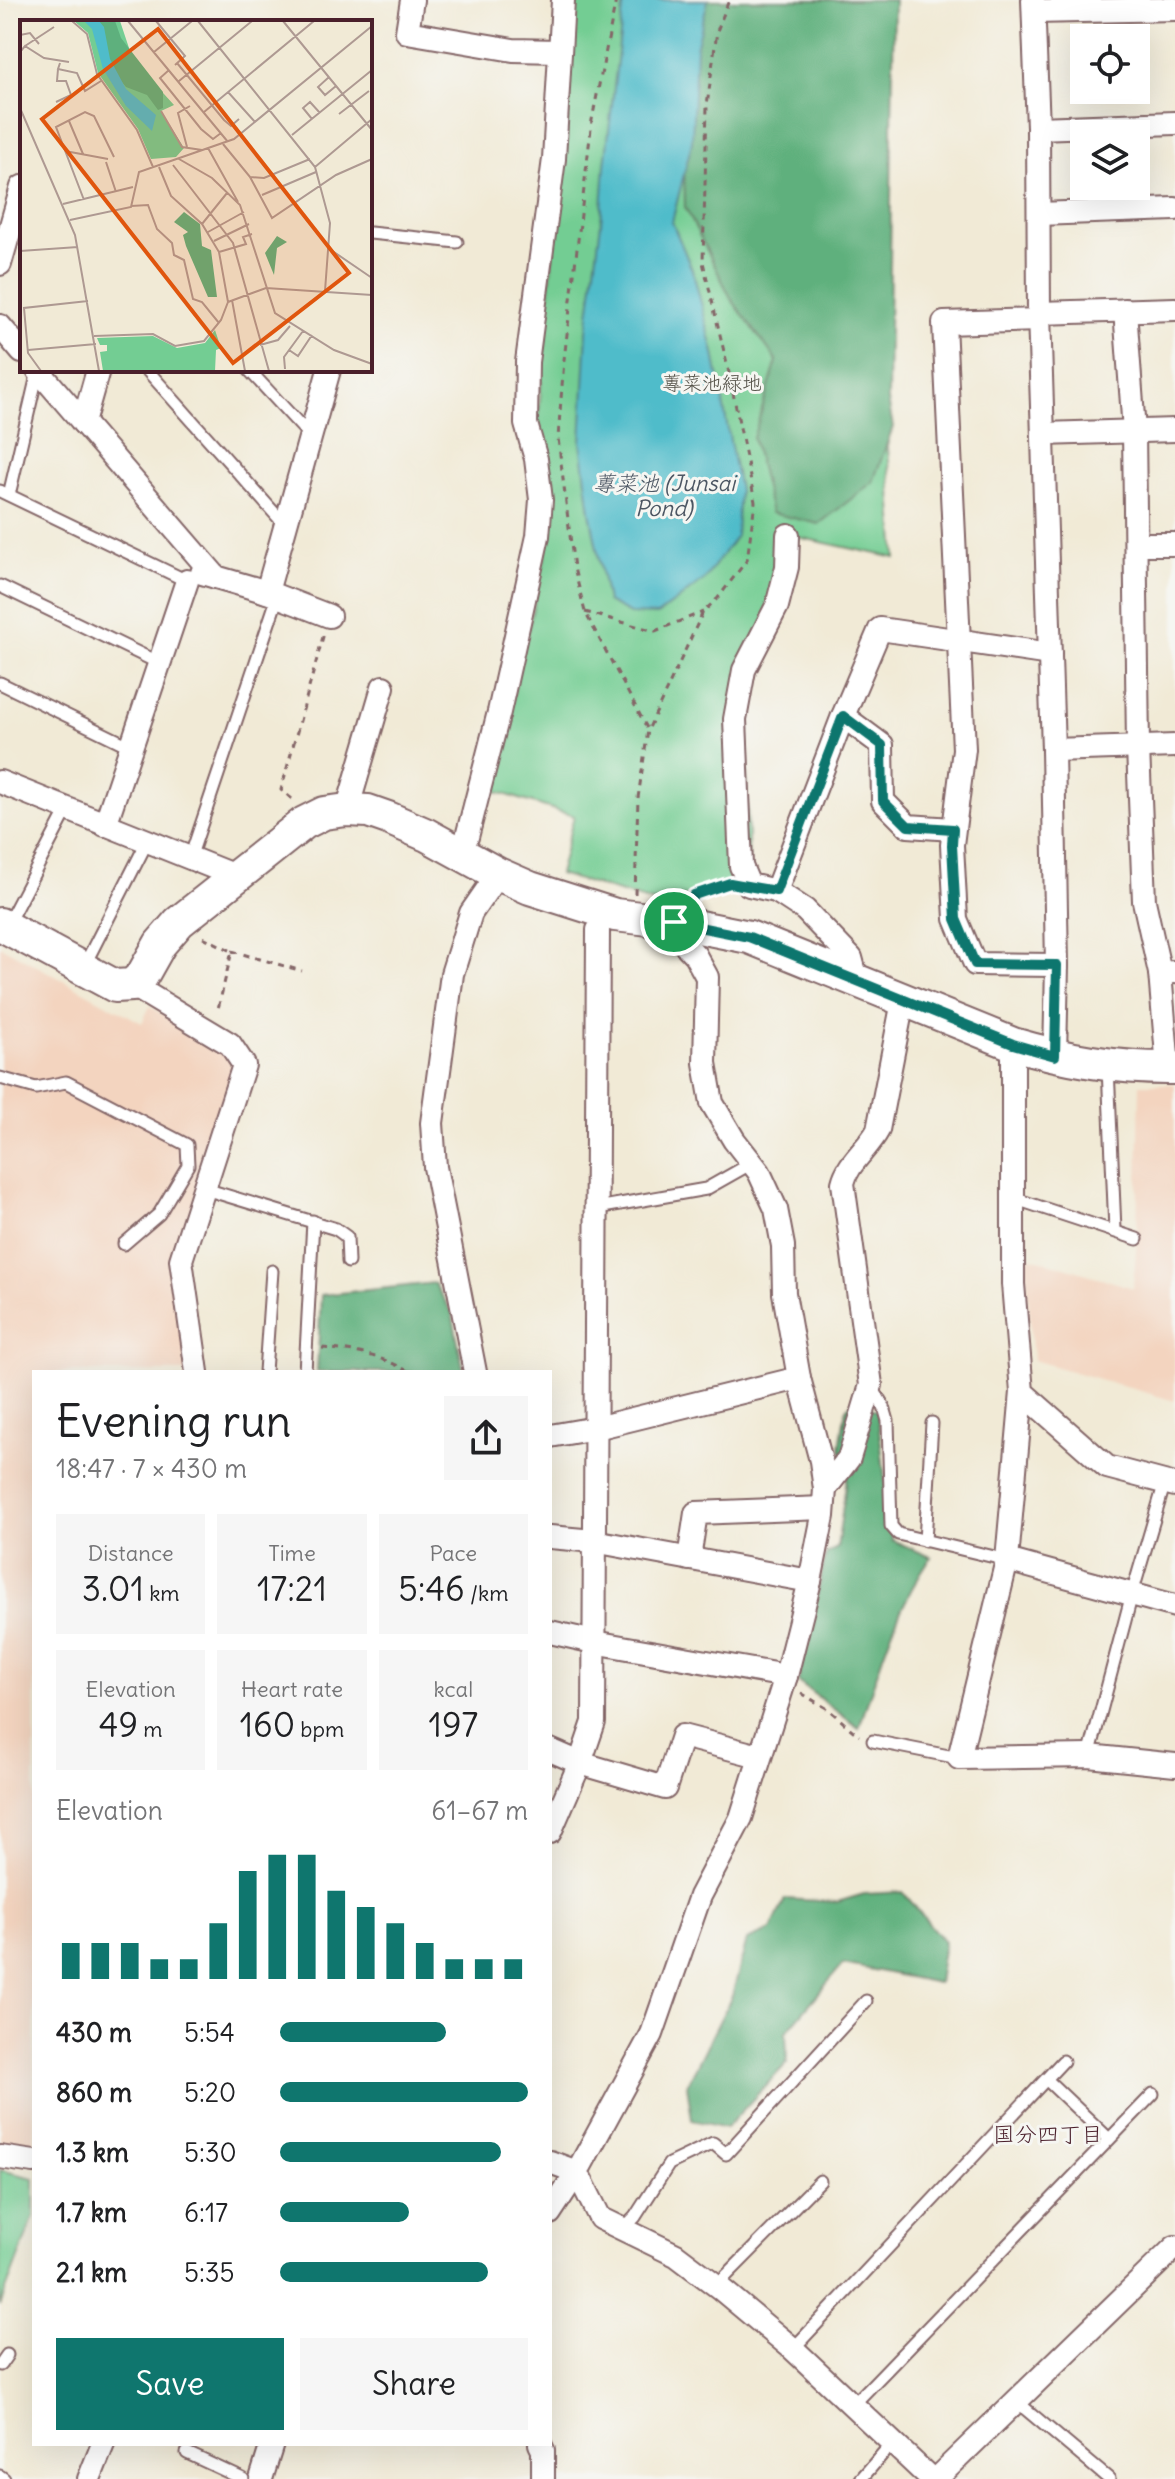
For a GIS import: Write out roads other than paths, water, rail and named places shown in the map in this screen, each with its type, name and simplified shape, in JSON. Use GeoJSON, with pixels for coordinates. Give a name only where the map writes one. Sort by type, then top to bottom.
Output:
{"type":"FeatureCollection","features":[{"type":"Feature","properties":{"kind":"street"},"geometry":{"type":"LineString","coordinates":[[412,0],[407,32],[513,50],[559,51]]}},
{"type":"Feature","properties":{"kind":"street"},"geometry":{"type":"LineString","coordinates":[[461,852],[499,712],[538,536],[541,500],[536,459],[526,424],[527,362],[554,159],[563,0]]}},
{"type":"Feature","properties":{"kind":"street"},"geometry":{"type":"LineString","coordinates":[[1055,1056],[1057,965],[1053,750],[1039,316],[1034,6],[1175,9]]}},
{"type":"Feature","properties":{"kind":"street"},"geometry":{"type":"LineString","coordinates":[[1038,128],[1175,123]]}},
{"type":"Feature","properties":{"kind":"street"},"geometry":{"type":"LineString","coordinates":[[0,264],[20,194]]}},
{"type":"Feature","properties":{"kind":"street"},"geometry":{"type":"LineString","coordinates":[[1039,214],[1175,209]]}},
{"type":"Feature","properties":{"kind":"street"},"geometry":{"type":"LineString","coordinates":[[1057,965],[975,964],[956,919],[952,845],[964,749],[944,323],[1175,309]]}},
{"type":"Feature","properties":{"kind":"street"},"geometry":{"type":"LineString","coordinates":[[132,985],[142,976],[160,944],[179,922],[312,818],[347,810],[368,811],[461,852],[530,888],[599,911],[749,937],[1013,1044],[1108,1066],[1171,1068],[1167,972],[1144,901],[1138,747],[1134,431],[1125,310]]}},
{"type":"Feature","properties":{"kind":"street"},"geometry":{"type":"LineString","coordinates":[[0,326],[20,350]]}},
{"type":"Feature","properties":{"kind":"street"},"geometry":{"type":"LineString","coordinates":[[40,372],[216,577]]}},
{"type":"Feature","properties":{"kind":"street"},"geometry":{"type":"LineString","coordinates":[[83,423],[97,372]]}},
{"type":"Feature","properties":{"kind":"street"},"geometry":{"type":"LineString","coordinates":[[272,594],[285,526],[328,372]]}},
{"type":"Feature","properties":{"kind":"street"},"geometry":{"type":"LineString","coordinates":[[1043,434],[1175,430]]}},
{"type":"Feature","properties":{"kind":"street"},"geometry":{"type":"LineString","coordinates":[[788,535],[787,567],[777,606],[744,670],[735,719],[741,866],[749,885],[776,891],[805,910],[851,958],[857,980]]}},
{"type":"Feature","properties":{"kind":"street"},"geometry":{"type":"LineString","coordinates":[[1137,544],[1175,544]]}},
{"type":"Feature","properties":{"kind":"street"},"geometry":{"type":"LineString","coordinates":[[105,825],[185,580],[197,571],[272,594],[329,616]]}},
{"type":"Feature","properties":{"kind":"street"},"geometry":{"type":"LineString","coordinates":[[776,891],[880,629],[1050,654]]}},
{"type":"Feature","properties":{"kind":"street"},"geometry":{"type":"LineString","coordinates":[[347,810],[383,687]]}},
{"type":"Feature","properties":{"kind":"street"},"geometry":{"type":"LineString","coordinates":[[843,716],[882,745],[883,801],[908,826],[953,829]]}},
{"type":"Feature","properties":{"kind":"street"},"geometry":{"type":"LineString","coordinates":[[1053,750],[1175,746]]}},
{"type":"Feature","properties":{"kind":"street"},"geometry":{"type":"LineString","coordinates":[[0,782],[235,876]]}},
{"type":"Feature","properties":{"kind":"street"},"geometry":{"type":"LineString","coordinates":[[475,1370],[435,1167],[432,1123],[452,974],[471,913],[498,874]]}},
{"type":"Feature","properties":{"kind":"street"},"geometry":{"type":"LineString","coordinates":[[552,2210],[577,2172],[652,2034],[700,1896],[741,1818],[785,1679],[810,1581],[824,1498],[821,1461],[799,1378],[784,1293],[783,1246],[776,1209],[759,1172],[712,1103],[705,1063],[707,977],[695,955],[657,920]]}},
{"type":"Feature","properties":{"kind":"street"},"geometry":{"type":"LineString","coordinates":[[3,926],[115,986],[132,985],[230,1044],[244,1065],[181,1260],[197,1370]]}},
{"type":"Feature","properties":{"kind":"street"},"geometry":{"type":"LineString","coordinates":[[552,1827],[594,1722],[598,930]]}},
{"type":"Feature","properties":{"kind":"street"},"geometry":{"type":"LineString","coordinates":[[824,1498],[849,1458],[871,1385],[843,1183],[846,1170],[878,1130],[903,1001]]}},
{"type":"Feature","properties":{"kind":"street"},"geometry":{"type":"LineString","coordinates":[[1013,1044],[1013,1284],[1022,1392],[1007,1560],[959,1758],[1089,1756],[1175,1765]]}},
{"type":"Feature","properties":{"kind":"street"},"geometry":{"type":"LineString","coordinates":[[552,1436],[596,1428],[799,1378]]}},
{"type":"Feature","properties":{"kind":"street"},"geometry":{"type":"LineString","coordinates":[[1022,1392],[1107,1467],[1170,1484]]}},
{"type":"Feature","properties":{"kind":"street"},"geometry":{"type":"LineString","coordinates":[[689,1559],[696,1513],[824,1498]]}},
{"type":"Feature","properties":{"kind":"street"},"geometry":{"type":"LineString","coordinates":[[552,1537],[594,1541],[810,1581]]}},
{"type":"Feature","properties":{"kind":"street"},"geometry":{"type":"LineString","coordinates":[[1007,1560],[1175,1606]]}},
{"type":"Feature","properties":{"kind":"street"},"geometry":{"type":"LineString","coordinates":[[552,1632],[785,1679]]}},
{"type":"Feature","properties":{"kind":"street"},"geometry":{"type":"LineString","coordinates":[[552,1751],[580,1763],[665,1788],[682,1736],[759,1756]]}},
{"type":"Feature","properties":{"kind":"street"},"geometry":{"type":"LineString","coordinates":[[0,2157],[32,2162]]}},
{"type":"Feature","properties":{"kind":"street"},"geometry":{"type":"LineString","coordinates":[[552,2163],[577,2172],[600,2218],[676,2255],[717,2285],[793,2349],[933,2479],[1175,2247]]}},
{"type":"Feature","properties":{"kind":"street"},"geometry":{"type":"LineString","coordinates":[[89,2479],[102,2446]]}},
{"type":"Feature","properties":{"kind":"street"},"geometry":{"type":"LineString","coordinates":[[261,2479],[271,2446]]}},
{"type":"Feature","properties":{"kind":"street"},"geometry":{"type":"LineString","coordinates":[[541,2446],[543,2479]]}},
{"type":"Feature","properties":{"kind":"lane"},"geometry":{"type":"LineString","coordinates":[[372,233],[457,242]]}},
{"type":"Feature","properties":{"kind":"lane"},"geometry":{"type":"LineString","coordinates":[[37,372],[4,493],[185,580]]}},
{"type":"Feature","properties":{"kind":"lane"},"geometry":{"type":"LineString","coordinates":[[149,372],[285,526]]}},
{"type":"Feature","properties":{"kind":"lane"},"geometry":{"type":"LineString","coordinates":[[251,372],[310,437]]}},
{"type":"Feature","properties":{"kind":"lane"},"geometry":{"type":"LineString","coordinates":[[0,586],[159,663]]}},
{"type":"Feature","properties":{"kind":"lane"},"geometry":{"type":"LineString","coordinates":[[190,858],[272,594]]}},
{"type":"Feature","properties":{"kind":"lane"},"geometry":{"type":"LineString","coordinates":[[0,683],[131,747]]}},
{"type":"Feature","properties":{"kind":"lane"},"geometry":{"type":"LineString","coordinates":[[3,926],[67,810]]}},
{"type":"Feature","properties":{"kind":"lane"},"geometry":{"type":"LineString","coordinates":[[83,968],[147,842]]}},
{"type":"Feature","properties":{"kind":"lane"},"geometry":{"type":"LineString","coordinates":[[1108,1066],[1115,1230]]}},
{"type":"Feature","properties":{"kind":"lane"},"geometry":{"type":"LineString","coordinates":[[0,1078],[36,1088],[66,1082],[187,1145],[188,1165],[159,1214],[124,1244]]}},
{"type":"Feature","properties":{"kind":"lane"},"geometry":{"type":"LineString","coordinates":[[597,1208],[706,1189],[752,1163]]}},
{"type":"Feature","properties":{"kind":"lane"},"geometry":{"type":"LineString","coordinates":[[205,1189],[336,1229],[347,1237],[348,1262]]}},
{"type":"Feature","properties":{"kind":"lane"},"geometry":{"type":"LineString","coordinates":[[1013,1198],[1137,1239]]}},
{"type":"Feature","properties":{"kind":"lane"},"geometry":{"type":"LineString","coordinates":[[305,1370],[313,1221]]}},
{"type":"Feature","properties":{"kind":"lane"},"geometry":{"type":"LineString","coordinates":[[265,1370],[272,1271]]}},
{"type":"Feature","properties":{"kind":"lane"},"geometry":{"type":"LineString","coordinates":[[871,1385],[888,1421],[891,1526],[898,1534],[1007,1560]]}},
{"type":"Feature","properties":{"kind":"lane"},"geometry":{"type":"LineString","coordinates":[[925,1541],[932,1423]]}},
{"type":"Feature","properties":{"kind":"lane"},"geometry":{"type":"LineString","coordinates":[[1089,1756],[1132,1594],[1170,1484]]}},
{"type":"Feature","properties":{"kind":"lane"},"geometry":{"type":"LineString","coordinates":[[873,1741],[959,1758]]}},
{"type":"Feature","properties":{"kind":"lane"},"geometry":{"type":"LineString","coordinates":[[623,2229],[635,2217],[669,2164],[713,2143],[726,2154],[866,2001]]}},
{"type":"Feature","properties":{"kind":"lane"},"geometry":{"type":"LineString","coordinates":[[793,2349],[1063,2061]]}},
{"type":"Feature","properties":{"kind":"lane"},"geometry":{"type":"LineString","coordinates":[[1047,2080],[1109,2139]]}},
{"type":"Feature","properties":{"kind":"lane"},"geometry":{"type":"LineString","coordinates":[[853,2405],[1153,2094]]}},
{"type":"Feature","properties":{"kind":"lane"},"geometry":{"type":"LineString","coordinates":[[717,2285],[820,2181]]}},
{"type":"Feature","properties":{"kind":"lane"},"geometry":{"type":"LineString","coordinates":[[1016,2401],[1109,2479]]}},
{"type":"Feature","properties":{"kind":"lane"},"geometry":{"type":"LineString","coordinates":[[861,2479],[892,2443]]}},
{"type":"Feature","properties":{"kind":"lane"},"geometry":{"type":"LineString","coordinates":[[187,2453],[243,2479]]}},
{"type":"Feature","properties":{"kind":"water","name":"蓴菜池 (Junsai Pond)"},"geometry":{"type":"Polygon","coordinates":[[[624,0],[708,0],[696,49],[692,142],[672,222],[693,272],[714,353],[739,490],[736,536],[704,580],[657,615],[630,614],[607,602],[581,443],[587,330],[624,0]]]}},
{"type":"Feature","properties":{"kind":"district","name":"国分四丁目"},"geometry":{"type":"Point","coordinates":[1048,2134]}},
{"type":"Feature","properties":{"kind":"park label","name":"蓴菜池緑地"},"geometry":{"type":"Point","coordinates":[712,382]}}]}
